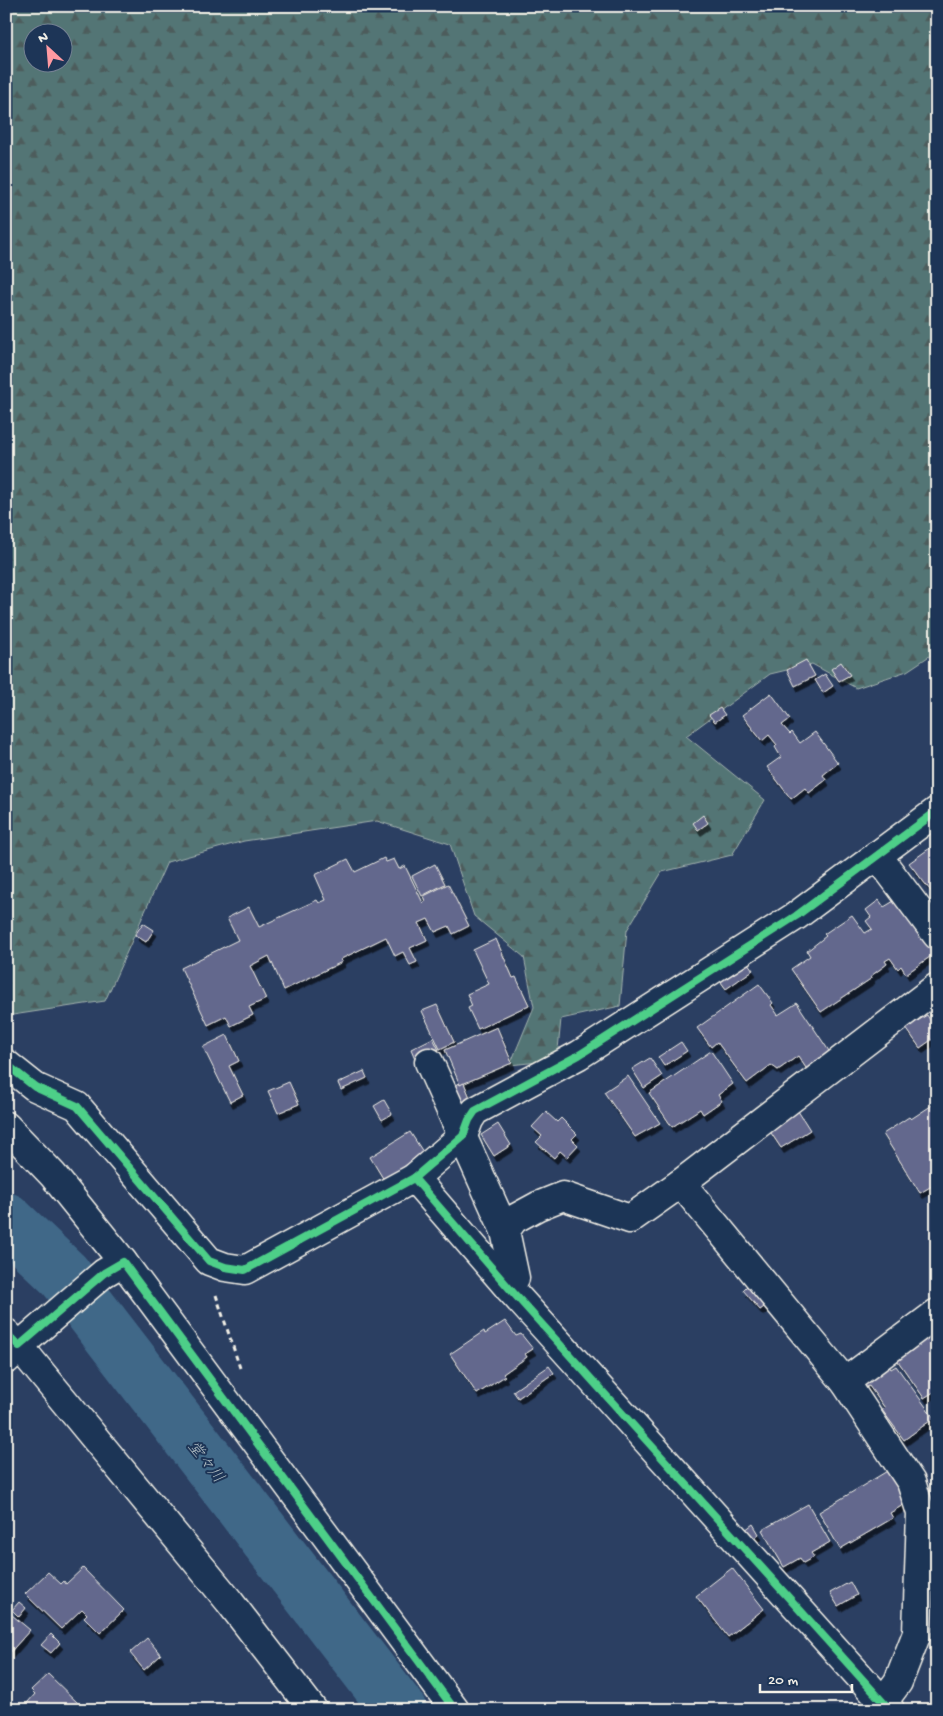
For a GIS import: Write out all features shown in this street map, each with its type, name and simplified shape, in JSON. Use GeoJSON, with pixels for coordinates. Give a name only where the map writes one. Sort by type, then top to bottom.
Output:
{"type":"FeatureCollection","features":[{"type":"Feature","properties":{"kind":"street"},"geometry":{"type":"LineString","coordinates":[[6,1064],[35,1088],[77,1106],[209,1261],[226,1267],[244,1270],[414,1178],[463,1136],[469,1120],[476,1111],[579,1054],[796,916],[937,811]]}},
{"type":"Feature","properties":{"kind":"street"},"geometry":{"type":"LineString","coordinates":[[877,855],[937,935]]}},
{"type":"Feature","properties":{"kind":"street"},"geometry":{"type":"LineString","coordinates":[[505,1231],[514,1219],[538,1206],[563,1196],[630,1219],[681,1183],[937,987]]}},
{"type":"Feature","properties":{"kind":"street"},"geometry":{"type":"LineString","coordinates":[[429,1062],[505,1231],[515,1278],[509,1288]]}},
{"type":"Feature","properties":{"kind":"street"},"geometry":{"type":"LineString","coordinates":[[6,1126],[53,1175],[114,1268],[454,1710]]}},
{"type":"Feature","properties":{"kind":"street"},"geometry":{"type":"LineString","coordinates":[[414,1178],[509,1288],[886,1706],[927,1633],[921,1513],[911,1482],[845,1382],[681,1183]]}},
{"type":"Feature","properties":{"kind":"street"},"geometry":{"type":"LineString","coordinates":[[114,1268],[44,1325],[10,1346],[229,1601],[313,1710]]}},
{"type":"Feature","properties":{"kind":"street"},"geometry":{"type":"LineString","coordinates":[[845,1382],[937,1313]]}},
{"type":"Feature","properties":{"kind":"path"},"geometry":{"type":"LineString","coordinates":[[209,1261],[210,1276],[242,1376]]}},
{"type":"Feature","properties":{"kind":"green space"},"geometry":{"type":"Polygon","coordinates":[[[6,6],[937,6],[937,651],[907,671],[856,688],[812,664],[770,674],[686,736],[765,800],[732,855],[662,872],[627,930],[620,1006],[561,1019],[557,1060],[510,1065],[534,1007],[524,957],[474,916],[450,844],[377,821],[244,841],[167,862],[105,1001],[6,1016],[6,6]]]}},
{"type":"Feature","properties":{"kind":"building"},"geometry":{"type":"Polygon","coordinates":[[[806,660],[815,676],[795,686],[787,670],[806,660]]]}},
{"type":"Feature","properties":{"kind":"building"},"geometry":{"type":"Polygon","coordinates":[[[841,662],[850,675],[839,681],[831,669],[841,662]]]}},
{"type":"Feature","properties":{"kind":"building"},"geometry":{"type":"Polygon","coordinates":[[[825,674],[833,686],[823,693],[815,680],[825,674]]]}},
{"type":"Feature","properties":{"kind":"building"},"geometry":{"type":"Polygon","coordinates":[[[771,693],[790,719],[782,725],[790,734],[792,732],[800,743],[815,732],[838,763],[823,775],[826,780],[809,793],[805,788],[791,799],[767,767],[781,757],[775,747],[777,745],[769,735],[762,741],[742,715],[771,693]]]}},
{"type":"Feature","properties":{"kind":"building"},"geometry":{"type":"Polygon","coordinates":[[[720,708],[725,715],[715,722],[709,715],[720,708]]]}},
{"type":"Feature","properties":{"kind":"building"},"geometry":{"type":"Polygon","coordinates":[[[703,815],[708,823],[698,830],[693,823],[703,815]]]}},
{"type":"Feature","properties":{"kind":"building"},"geometry":{"type":"Polygon","coordinates":[[[937,843],[937,899],[909,863],[937,843]]]}},
{"type":"Feature","properties":{"kind":"building"},"geometry":{"type":"Polygon","coordinates":[[[384,858],[386,862],[394,859],[399,869],[405,866],[423,903],[426,901],[424,896],[448,884],[469,926],[453,934],[449,926],[435,932],[428,919],[419,923],[427,940],[410,948],[417,962],[410,965],[403,952],[395,956],[386,937],[341,959],[342,962],[284,990],[269,956],[250,966],[266,999],[249,1007],[253,1015],[231,1026],[226,1016],[208,1025],[181,968],[238,940],[227,918],[249,907],[259,927],[317,900],[319,903],[326,900],[315,875],[348,859],[355,872],[384,858]]]}},
{"type":"Feature","properties":{"kind":"building"},"geometry":{"type":"Polygon","coordinates":[[[435,864],[445,884],[422,896],[412,876],[435,864]]]}},
{"type":"Feature","properties":{"kind":"building"},"geometry":{"type":"Polygon","coordinates":[[[879,900],[884,907],[894,901],[934,954],[906,974],[901,966],[898,969],[890,958],[885,961],[887,964],[871,976],[872,978],[821,1012],[791,969],[810,956],[807,951],[826,936],[824,934],[852,915],[865,933],[872,929],[866,921],[871,917],[866,910],[879,900]]]}},
{"type":"Feature","properties":{"kind":"building"},"geometry":{"type":"Polygon","coordinates":[[[143,923],[154,930],[146,942],[135,935],[143,923]]]}},
{"type":"Feature","properties":{"kind":"building"},"geometry":{"type":"Polygon","coordinates":[[[496,939],[513,978],[516,977],[529,1005],[478,1029],[468,1008],[472,1006],[467,994],[489,984],[473,950],[496,939]]]}},
{"type":"Feature","properties":{"kind":"building"},"geometry":{"type":"Polygon","coordinates":[[[745,959],[753,970],[726,989],[718,978],[745,959]]]}},
{"type":"Feature","properties":{"kind":"building"},"geometry":{"type":"Polygon","coordinates":[[[759,984],[773,1003],[771,1005],[778,1015],[797,1003],[831,1054],[808,1071],[798,1056],[778,1070],[771,1065],[747,1083],[717,1042],[711,1047],[697,1028],[759,984]]]}},
{"type":"Feature","properties":{"kind":"building"},"geometry":{"type":"Polygon","coordinates":[[[437,1005],[454,1042],[440,1049],[422,1011],[437,1005]]]}},
{"type":"Feature","properties":{"kind":"building"},"geometry":{"type":"Polygon","coordinates":[[[927,1015],[937,1031],[937,1036],[920,1048],[906,1028],[927,1015]]]}},
{"type":"Feature","properties":{"kind":"building"},"geometry":{"type":"Polygon","coordinates":[[[497,1027],[512,1063],[460,1085],[445,1050],[497,1027]]]}},
{"type":"Feature","properties":{"kind":"building"},"geometry":{"type":"Polygon","coordinates":[[[227,1035],[239,1061],[229,1066],[243,1095],[230,1102],[203,1047],[227,1035]]]}},
{"type":"Feature","properties":{"kind":"building"},"geometry":{"type":"Polygon","coordinates":[[[433,1038],[439,1050],[416,1061],[411,1049],[433,1038]]]}},
{"type":"Feature","properties":{"kind":"building"},"geometry":{"type":"Polygon","coordinates":[[[681,1042],[687,1051],[664,1066],[658,1057],[681,1042]]]}},
{"type":"Feature","properties":{"kind":"building"},"geometry":{"type":"Polygon","coordinates":[[[711,1051],[733,1084],[718,1095],[722,1101],[703,1114],[700,1109],[672,1127],[649,1093],[711,1051]]]}},
{"type":"Feature","properties":{"kind":"building"},"geometry":{"type":"Polygon","coordinates":[[[650,1058],[662,1076],[644,1088],[632,1069],[650,1058]]]}},
{"type":"Feature","properties":{"kind":"building"},"geometry":{"type":"Polygon","coordinates":[[[364,1071],[367,1078],[341,1090],[338,1083],[364,1071]]]}},
{"type":"Feature","properties":{"kind":"building"},"geometry":{"type":"Polygon","coordinates":[[[628,1076],[660,1123],[635,1137],[604,1092],[628,1076]]]}},
{"type":"Feature","properties":{"kind":"building"},"geometry":{"type":"Polygon","coordinates":[[[289,1082],[299,1104],[278,1113],[268,1091],[289,1082]]]}},
{"type":"Feature","properties":{"kind":"building"},"geometry":{"type":"Polygon","coordinates":[[[459,1083],[460,1085],[464,1083],[471,1100],[461,1104],[453,1086],[459,1083]]]}},
{"type":"Feature","properties":{"kind":"building"},"geometry":{"type":"Polygon","coordinates":[[[384,1100],[392,1114],[382,1120],[374,1106],[384,1100]]]}},
{"type":"Feature","properties":{"kind":"building"},"geometry":{"type":"Polygon","coordinates":[[[937,1102],[937,1183],[920,1193],[883,1134],[937,1102]]]}},
{"type":"Feature","properties":{"kind":"building"},"geometry":{"type":"Polygon","coordinates":[[[798,1111],[810,1130],[781,1148],[769,1130],[798,1111]]]}},
{"type":"Feature","properties":{"kind":"building"},"geometry":{"type":"Polygon","coordinates":[[[546,1112],[557,1122],[561,1118],[577,1134],[572,1139],[578,1145],[567,1157],[560,1151],[554,1158],[536,1142],[542,1136],[532,1127],[546,1112]]]}},
{"type":"Feature","properties":{"kind":"building"},"geometry":{"type":"Polygon","coordinates":[[[498,1124],[511,1145],[494,1156],[481,1135],[498,1124]]]}},
{"type":"Feature","properties":{"kind":"building"},"geometry":{"type":"Polygon","coordinates":[[[410,1132],[425,1155],[384,1180],[370,1157],[410,1132]]]}},
{"type":"Feature","properties":{"kind":"building"},"geometry":{"type":"Polygon","coordinates":[[[747,1286],[764,1307],[760,1310],[743,1290],[747,1286]]]}},
{"type":"Feature","properties":{"kind":"building"},"geometry":{"type":"Polygon","coordinates":[[[505,1321],[516,1336],[521,1334],[533,1349],[525,1354],[527,1357],[503,1374],[505,1376],[477,1394],[450,1354],[484,1331],[485,1334],[505,1321]]]}},
{"type":"Feature","properties":{"kind":"building"},"geometry":{"type":"Polygon","coordinates":[[[937,1324],[937,1390],[924,1398],[893,1354],[937,1324]]]}},
{"type":"Feature","properties":{"kind":"building"},"geometry":{"type":"Polygon","coordinates":[[[886,1362],[891,1369],[896,1366],[934,1418],[904,1440],[882,1410],[885,1408],[869,1386],[865,1388],[860,1381],[886,1362]]]}},
{"type":"Feature","properties":{"kind":"building"},"geometry":{"type":"Polygon","coordinates":[[[549,1366],[554,1373],[518,1398],[513,1391],[549,1366]]]}},
{"type":"Feature","properties":{"kind":"building"},"geometry":{"type":"Polygon","coordinates":[[[889,1470],[908,1502],[890,1513],[893,1518],[840,1549],[819,1512],[889,1470]]]}},
{"type":"Feature","properties":{"kind":"building"},"geometry":{"type":"Polygon","coordinates":[[[808,1504],[830,1542],[811,1553],[814,1557],[803,1563],[800,1558],[784,1567],[762,1530],[808,1504]]]}},
{"type":"Feature","properties":{"kind":"building"},"geometry":{"type":"Polygon","coordinates":[[[753,1524],[759,1534],[752,1540],[745,1530],[753,1524]]]}},
{"type":"Feature","properties":{"kind":"building"},"geometry":{"type":"Polygon","coordinates":[[[83,1568],[124,1610],[100,1633],[84,1617],[87,1614],[82,1609],[61,1629],[25,1594],[48,1572],[61,1584],[64,1581],[66,1584],[83,1568]]]}},
{"type":"Feature","properties":{"kind":"building"},"geometry":{"type":"Polygon","coordinates":[[[732,1568],[764,1609],[728,1637],[696,1596],[732,1568]]]}},
{"type":"Feature","properties":{"kind":"building"},"geometry":{"type":"Polygon","coordinates":[[[850,1582],[857,1595],[838,1606],[830,1593],[850,1582]]]}},
{"type":"Feature","properties":{"kind":"building"},"geometry":{"type":"Polygon","coordinates":[[[19,1602],[26,1608],[19,1617],[12,1610],[19,1602]]]}},
{"type":"Feature","properties":{"kind":"building"},"geometry":{"type":"Polygon","coordinates":[[[6,1610],[30,1630],[6,1657],[6,1610]]]}},
{"type":"Feature","properties":{"kind":"building"},"geometry":{"type":"Polygon","coordinates":[[[51,1634],[60,1643],[51,1653],[41,1645],[51,1634]]]}},
{"type":"Feature","properties":{"kind":"building"},"geometry":{"type":"Polygon","coordinates":[[[147,1638],[161,1655],[144,1670],[130,1653],[147,1638]]]}},
{"type":"Feature","properties":{"kind":"building"},"geometry":{"type":"Polygon","coordinates":[[[48,1674],[80,1705],[75,1710],[21,1710],[35,1694],[31,1690],[48,1674]]]}},
{"type":"Feature","properties":{"kind":"waterway","name":"堂々川"},"geometry":{"type":"LineString","coordinates":[[6,1220],[64,1275],[399,1710]]}},
{"type":"Feature","properties":{"kind":"cycle path"},"geometry":{"type":"LineString","coordinates":[[6,1064],[35,1087],[77,1106],[209,1261],[225,1267],[245,1270],[414,1178],[463,1136],[469,1120],[475,1111],[579,1055],[796,916],[937,811]]}},
{"type":"Feature","properties":{"kind":"cycle path"},"geometry":{"type":"LineString","coordinates":[[414,1178],[509,1288],[890,1710]]}},
{"type":"Feature","properties":{"kind":"cycle path"},"geometry":{"type":"LineString","coordinates":[[6,1333],[19,1346],[104,1273],[123,1262],[455,1710]]}}]}
